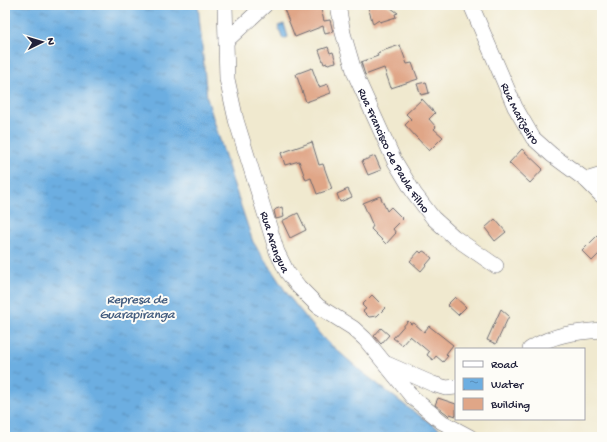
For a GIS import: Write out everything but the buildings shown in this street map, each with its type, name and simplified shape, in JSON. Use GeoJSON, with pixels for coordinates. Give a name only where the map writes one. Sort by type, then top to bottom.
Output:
{"type":"FeatureCollection","features":[{"type":"Feature","properties":{"kind":"street","name":"Rua Arangua"},"geometry":{"type":"LineString","coordinates":[[225,5],[227,79],[236,120],[277,252],[287,272],[299,287],[318,306],[354,328],[384,363],[433,384],[446,388],[455,388]]}},
{"type":"Feature","properties":{"kind":"street"},"geometry":{"type":"LineString","coordinates":[[226,41],[265,5]]}},
{"type":"Feature","properties":{"kind":"street","name":"Rua Francisco de Paula Filho"},"geometry":{"type":"LineString","coordinates":[[338,5],[343,33],[355,74],[394,160],[414,193],[433,218],[454,237],[496,266]]}},
{"type":"Feature","properties":{"kind":"street","name":"Rua Marizeiro"},"geometry":{"type":"LineString","coordinates":[[471,5],[515,107],[533,138],[552,155],[586,180],[602,196]]}},
{"type":"Feature","properties":{"kind":"street"},"geometry":{"type":"LineString","coordinates":[[586,180],[602,175]]}},
{"type":"Feature","properties":{"kind":"street"},"geometry":{"type":"LineString","coordinates":[[532,348],[543,341],[562,335],[576,332],[602,330]]}},
{"type":"Feature","properties":{"kind":"street"},"geometry":{"type":"LineString","coordinates":[[384,363],[413,398],[425,409],[442,422],[470,437]]}},
{"type":"Feature","properties":{"kind":"water","name":"Represa de Guarapiranga"},"geometry":{"type":"Polygon","coordinates":[[[5,5],[198,5],[207,98],[253,242],[290,298],[323,338],[362,372],[410,409],[451,437],[5,437],[5,5]]]}},
{"type":"Feature","properties":{"kind":"water"},"geometry":{"type":"Polygon","coordinates":[[[284,24],[288,37],[283,39],[278,26],[284,24]]]}}]}
